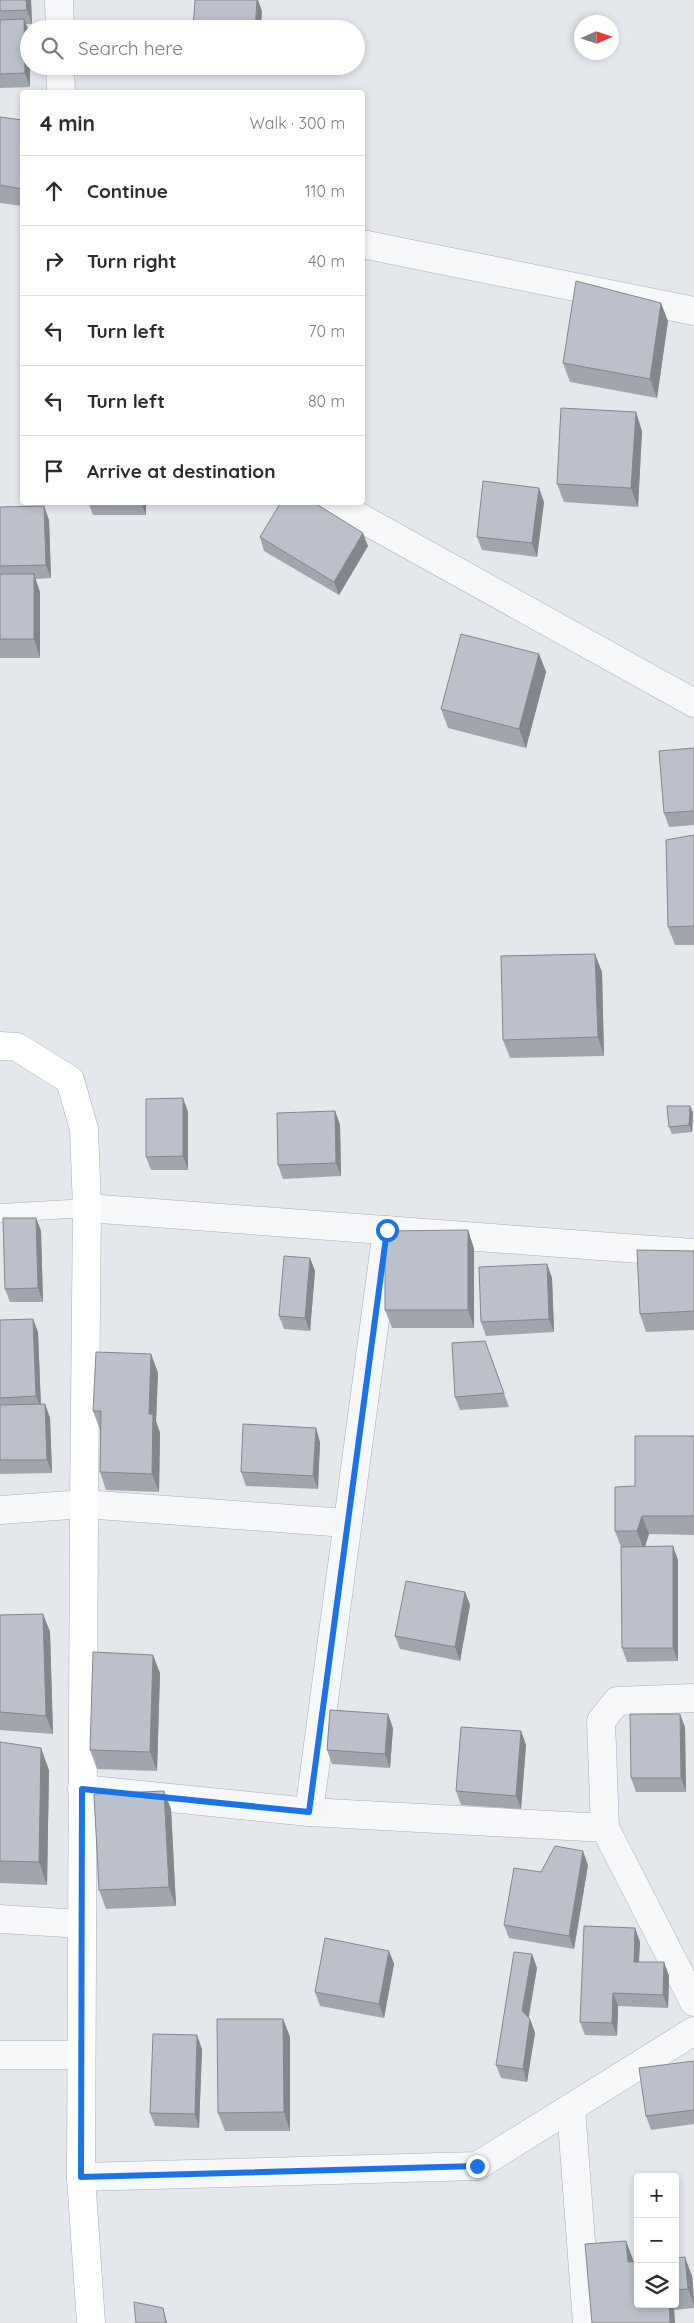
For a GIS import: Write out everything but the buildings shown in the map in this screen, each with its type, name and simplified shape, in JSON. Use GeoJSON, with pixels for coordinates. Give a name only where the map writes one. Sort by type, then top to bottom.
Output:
{"type":"FeatureCollection","features":[{"type":"Feature","properties":{"kind":"street"},"geometry":{"type":"LineString","coordinates":[[59,0],[60,20]]}},
{"type":"Feature","properties":{"kind":"street"},"geometry":{"type":"LineString","coordinates":[[60,75],[61,90]]}},
{"type":"Feature","properties":{"kind":"street"},"geometry":{"type":"LineString","coordinates":[[365,245],[694,311]]}},
{"type":"Feature","properties":{"kind":"street"},"geometry":{"type":"LineString","coordinates":[[337,505],[694,703]]}},
{"type":"Feature","properties":{"kind":"street"},"geometry":{"type":"LineString","coordinates":[[0,1046],[18,1047],[70,1080],[84,1129],[87,1208],[81,2177],[91,2323]]}},
{"type":"Feature","properties":{"kind":"street"},"geometry":{"type":"LineString","coordinates":[[87,1208],[694,1253]]}},
{"type":"Feature","properties":{"kind":"street"},"geometry":{"type":"LineString","coordinates":[[309,1812],[346,1524],[387,1230]]}},
{"type":"Feature","properties":{"kind":"street"},"geometry":{"type":"LineString","coordinates":[[0,1510],[84,1504],[346,1524]]}},
{"type":"Feature","properties":{"kind":"street"},"geometry":{"type":"LineString","coordinates":[[694,1698],[617,1701],[600,1721],[605,1828],[694,2002]]}},
{"type":"Feature","properties":{"kind":"street"},"geometry":{"type":"LineString","coordinates":[[82,1789],[309,1812],[605,1828]]}},
{"type":"Feature","properties":{"kind":"street"},"geometry":{"type":"LineString","coordinates":[[0,1919],[82,1924]]}},
{"type":"Feature","properties":{"kind":"street"},"geometry":{"type":"LineString","coordinates":[[81,2177],[477,2166],[694,2031]]}},
{"type":"Feature","properties":{"kind":"street"},"geometry":{"type":"LineString","coordinates":[[0,2054],[81,2056]]}},
{"type":"Feature","properties":{"kind":"street"},"geometry":{"type":"LineString","coordinates":[[571,2108],[587,2323]]}},
{"type":"Feature","properties":{"kind":"lane"},"geometry":{"type":"LineString","coordinates":[[0,1214],[87,1208]]}},
{"type":"Feature","properties":{"kind":"route"},"geometry":{"type":"LineString","coordinates":[[387,1230],[346,1524],[309,1812],[82,1789],[81,2177],[477,2166]]}}]}
